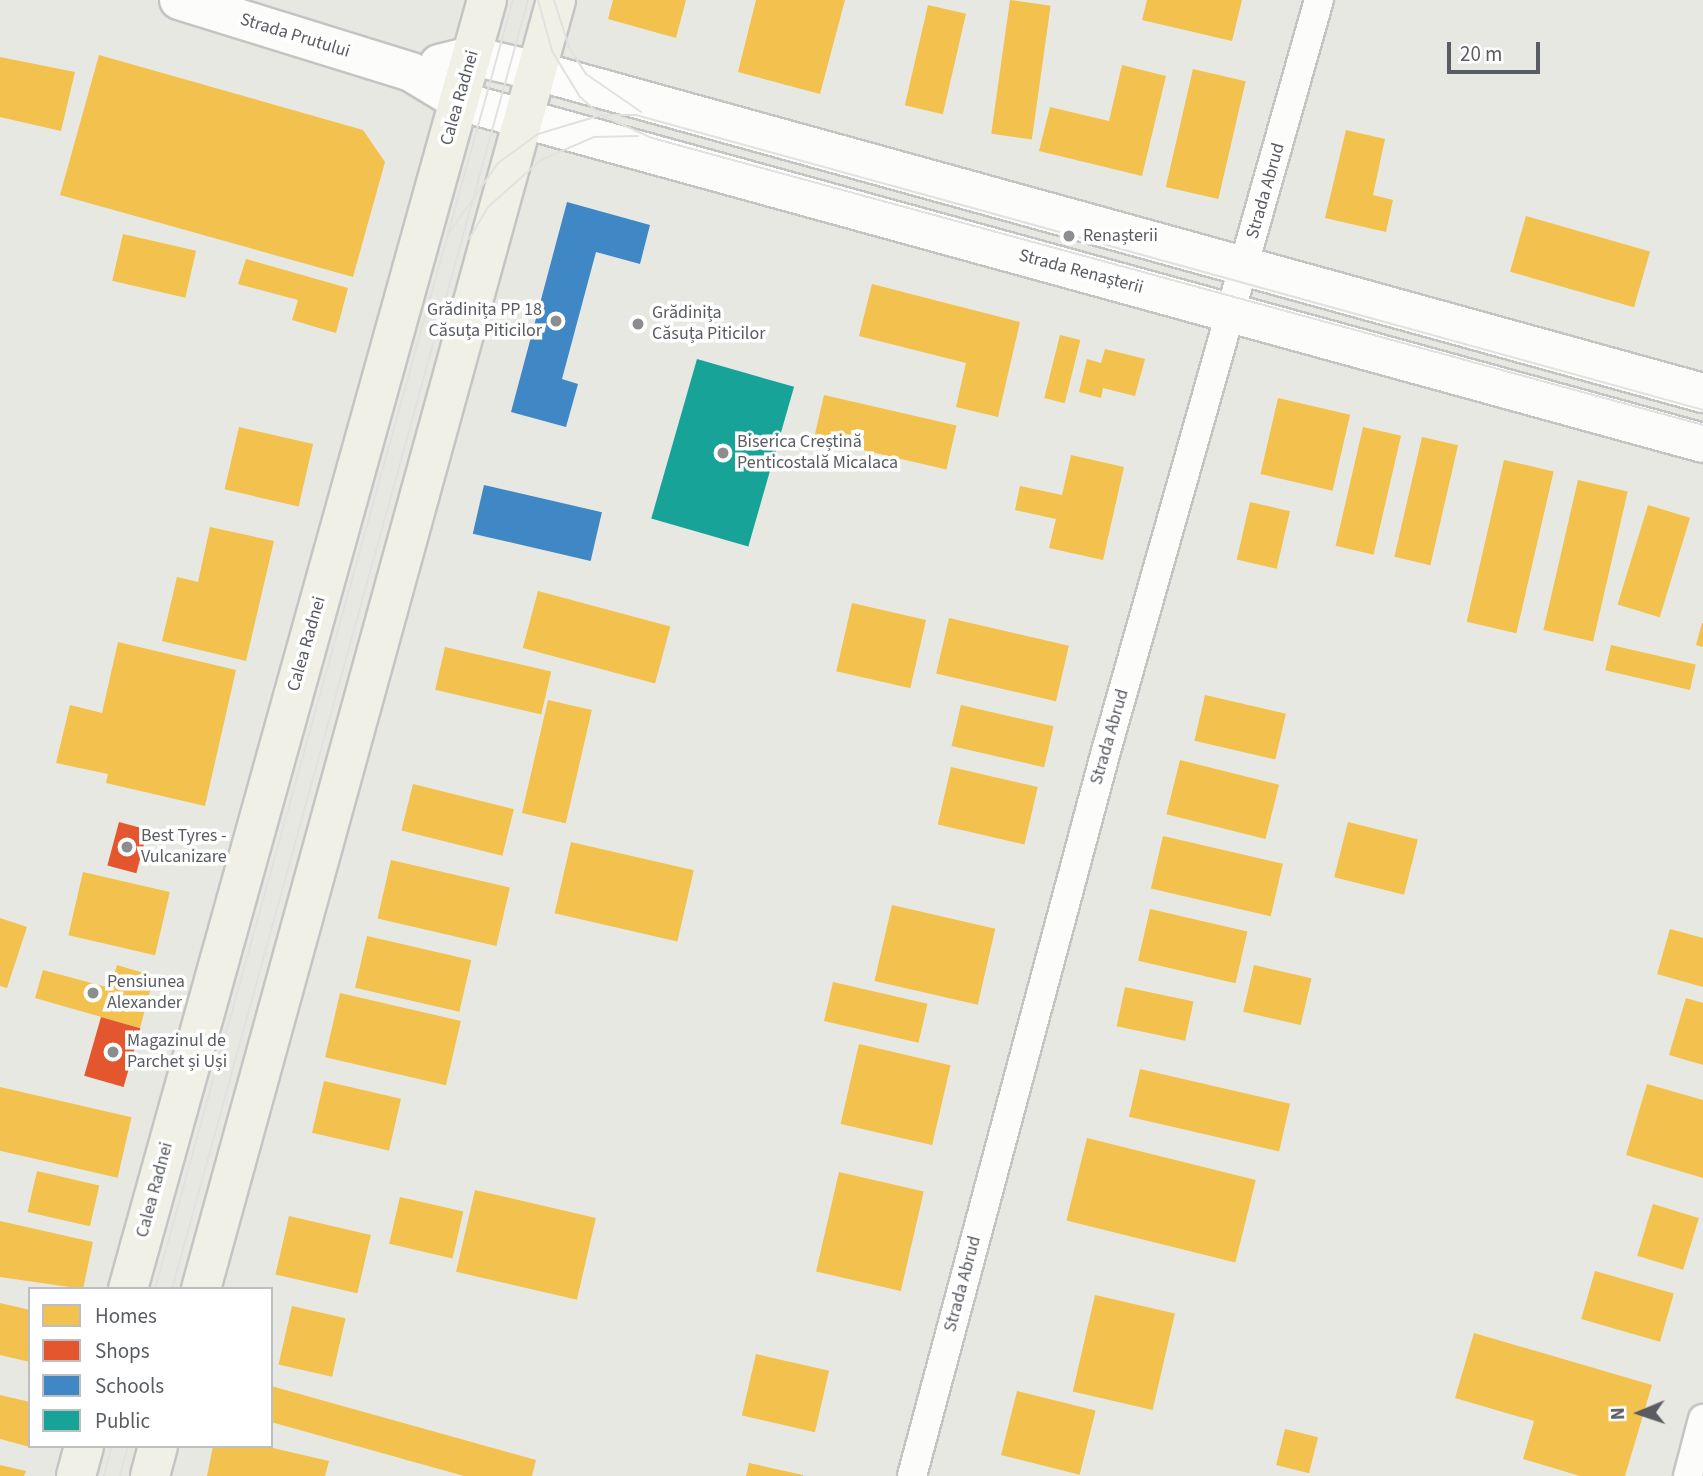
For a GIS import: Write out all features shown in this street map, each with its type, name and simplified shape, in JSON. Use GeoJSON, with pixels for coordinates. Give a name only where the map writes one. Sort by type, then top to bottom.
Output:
{"type":"FeatureCollection","features":[{"type":"Feature","properties":{"kind":"main road","name":"Calea Radnei"},"geometry":{"type":"LineString","coordinates":[[129,1287],[487,0]]}},
{"type":"Feature","properties":{"kind":"main road"},"geometry":{"type":"LineString","coordinates":[[202,1287],[556,0]]}},
{"type":"Feature","properties":{"kind":"main road"},"geometry":{"type":"LineString","coordinates":[[76,1476],[83,1448]]}},
{"type":"Feature","properties":{"kind":"main road"},"geometry":{"type":"LineString","coordinates":[[150,1476],[157,1448]]}},
{"type":"Feature","properties":{"kind":"street","name":"Strada Prutului"},"geometry":{"type":"LineString","coordinates":[[179,0],[411,72],[459,101]]}},
{"type":"Feature","properties":{"kind":"street","name":"Strada Abrud"},"geometry":{"type":"LineString","coordinates":[[912,1476],[1319,0]]}},
{"type":"Feature","properties":{"kind":"street"},"geometry":{"type":"LineString","coordinates":[[411,72],[472,56],[537,71],[1703,393]]}},
{"type":"Feature","properties":{"kind":"street","name":"Strada Renașterii"},"geometry":{"type":"LineString","coordinates":[[459,101],[1703,443]]}},
{"type":"Feature","properties":{"kind":"street"},"geometry":{"type":"LineString","coordinates":[[1688,1476],[1703,1419]]}},
{"type":"Feature","properties":{"kind":"building: Homes"},"geometry":{"type":"Polygon","coordinates":[[[613,0],[686,0],[676,38],[608,19],[613,0]]]}},
{"type":"Feature","properties":{"kind":"building: Homes"},"geometry":{"type":"Polygon","coordinates":[[[756,0],[845,0],[820,94],[738,72],[756,0]]]}},
{"type":"Feature","properties":{"kind":"building: Homes"},"geometry":{"type":"Polygon","coordinates":[[[1010,0],[1051,6],[1032,139],[991,134],[1010,0]]]}},
{"type":"Feature","properties":{"kind":"building: Homes"},"geometry":{"type":"Polygon","coordinates":[[[1147,0],[1242,0],[1232,41],[1142,20],[1147,0]]]}},
{"type":"Feature","properties":{"kind":"building: Homes"},"geometry":{"type":"Polygon","coordinates":[[[928,5],[966,14],[943,114],[905,105],[928,5]]]}},
{"type":"Feature","properties":{"kind":"building: Homes"},"geometry":{"type":"Polygon","coordinates":[[[99,55],[363,130],[385,162],[353,277],[60,195],[99,55]]]}},
{"type":"Feature","properties":{"kind":"building: Homes"},"geometry":{"type":"Polygon","coordinates":[[[0,57],[75,72],[61,131],[0,117],[0,57]]]}},
{"type":"Feature","properties":{"kind":"building: Homes"},"geometry":{"type":"Polygon","coordinates":[[[1122,65],[1166,76],[1142,176],[1039,151],[1050,107],[1109,121],[1122,65]]]}},
{"type":"Feature","properties":{"kind":"building: Homes"},"geometry":{"type":"Polygon","coordinates":[[[1193,69],[1246,81],[1218,199],[1166,187],[1193,69]]]}},
{"type":"Feature","properties":{"kind":"building: Homes"},"geometry":{"type":"Polygon","coordinates":[[[1346,130],[1385,139],[1373,195],[1393,200],[1386,232],[1325,218],[1346,130]]]}},
{"type":"Feature","properties":{"kind":"building: Homes"},"geometry":{"type":"Polygon","coordinates":[[[1526,216],[1650,252],[1634,307],[1510,272],[1526,216]]]}},
{"type":"Feature","properties":{"kind":"building: Homes"},"geometry":{"type":"Polygon","coordinates":[[[123,234],[196,251],[185,298],[112,281],[123,234]]]}},
{"type":"Feature","properties":{"kind":"building: Homes"},"geometry":{"type":"Polygon","coordinates":[[[246,259],[348,288],[336,333],[292,320],[298,300],[238,284],[246,259]]]}},
{"type":"Feature","properties":{"kind":"building: Homes"},"geometry":{"type":"Polygon","coordinates":[[[872,284],[1020,322],[998,417],[956,407],[966,363],[859,336],[872,284]]]}},
{"type":"Feature","properties":{"kind":"building: Homes"},"geometry":{"type":"Polygon","coordinates":[[[1060,335],[1080,340],[1065,403],[1044,398],[1060,335]]]}},
{"type":"Feature","properties":{"kind":"building: Homes"},"geometry":{"type":"Polygon","coordinates":[[[1105,349],[1145,359],[1135,396],[1103,388],[1101,398],[1079,392],[1087,359],[1101,363],[1105,349]]]}},
{"type":"Feature","properties":{"kind":"building: Homes"},"geometry":{"type":"Polygon","coordinates":[[[824,395],[957,426],[946,469],[814,439],[824,395]]]}},
{"type":"Feature","properties":{"kind":"building: Homes"},"geometry":{"type":"Polygon","coordinates":[[[1278,398],[1350,415],[1333,491],[1260,474],[1278,398]]]}},
{"type":"Feature","properties":{"kind":"building: Homes"},"geometry":{"type":"Polygon","coordinates":[[[239,427],[313,444],[299,506],[225,489],[239,427]]]}},
{"type":"Feature","properties":{"kind":"building: Homes"},"geometry":{"type":"Polygon","coordinates":[[[1363,427],[1401,436],[1374,555],[1336,546],[1363,427]]]}},
{"type":"Feature","properties":{"kind":"building: Homes"},"geometry":{"type":"Polygon","coordinates":[[[1422,437],[1458,445],[1430,565],[1394,557],[1422,437]]]}},
{"type":"Feature","properties":{"kind":"building: Homes"},"geometry":{"type":"Polygon","coordinates":[[[1071,455],[1124,467],[1103,560],[1049,548],[1056,519],[1015,510],[1020,486],[1062,495],[1071,455]]]}},
{"type":"Feature","properties":{"kind":"building: Homes"},"geometry":{"type":"Polygon","coordinates":[[[1504,460],[1554,471],[1516,633],[1467,622],[1504,460]]]}},
{"type":"Feature","properties":{"kind":"building: Homes"},"geometry":{"type":"Polygon","coordinates":[[[1578,480],[1628,491],[1593,642],[1543,630],[1578,480]]]}},
{"type":"Feature","properties":{"kind":"building: Homes"},"geometry":{"type":"Polygon","coordinates":[[[1250,502],[1290,511],[1277,569],[1237,559],[1250,502]]]}},
{"type":"Feature","properties":{"kind":"building: Homes"},"geometry":{"type":"Polygon","coordinates":[[[1648,505],[1690,518],[1660,617],[1618,604],[1648,505]]]}},
{"type":"Feature","properties":{"kind":"building: Homes"},"geometry":{"type":"Polygon","coordinates":[[[210,527],[274,541],[246,661],[162,641],[177,577],[198,582],[210,527]]]}},
{"type":"Feature","properties":{"kind":"building: Homes"},"geometry":{"type":"Polygon","coordinates":[[[538,591],[670,626],[655,683],[523,648],[538,591]]]}},
{"type":"Feature","properties":{"kind":"building: Homes"},"geometry":{"type":"Polygon","coordinates":[[[852,603],[926,620],[910,688],[836,671],[852,603]]]}},
{"type":"Feature","properties":{"kind":"building: Homes"},"geometry":{"type":"Polygon","coordinates":[[[949,618],[1069,646],[1056,701],[936,674],[949,618]]]}},
{"type":"Feature","properties":{"kind":"building: Homes"},"geometry":{"type":"Polygon","coordinates":[[[1703,623],[1703,647],[1696,645],[1703,623]]]}},
{"type":"Feature","properties":{"kind":"building: Homes"},"geometry":{"type":"Polygon","coordinates":[[[118,642],[236,670],[205,806],[106,783],[108,774],[56,763],[70,705],[102,713],[118,642]]]}},
{"type":"Feature","properties":{"kind":"building: Homes"},"geometry":{"type":"Polygon","coordinates":[[[1611,645],[1696,665],[1690,690],[1605,670],[1611,645]]]}},
{"type":"Feature","properties":{"kind":"building: Homes"},"geometry":{"type":"Polygon","coordinates":[[[445,647],[551,672],[541,714],[435,690],[445,647]]]}},
{"type":"Feature","properties":{"kind":"building: Homes"},"geometry":{"type":"Polygon","coordinates":[[[1205,695],[1286,714],[1275,759],[1194,741],[1205,695]]]}},
{"type":"Feature","properties":{"kind":"building: Homes"},"geometry":{"type":"Polygon","coordinates":[[[548,700],[592,710],[566,823],[522,813],[548,700]]]}},
{"type":"Feature","properties":{"kind":"building: Homes"},"geometry":{"type":"Polygon","coordinates":[[[961,705],[1054,726],[1044,767],[952,746],[961,705]]]}},
{"type":"Feature","properties":{"kind":"building: Homes"},"geometry":{"type":"Polygon","coordinates":[[[1180,760],[1279,785],[1265,839],[1166,814],[1180,760]]]}},
{"type":"Feature","properties":{"kind":"building: Homes"},"geometry":{"type":"Polygon","coordinates":[[[951,767],[1038,787],[1024,845],[938,824],[951,767]]]}},
{"type":"Feature","properties":{"kind":"building: Homes"},"geometry":{"type":"Polygon","coordinates":[[[413,784],[514,809],[502,856],[401,831],[413,784]]]}},
{"type":"Feature","properties":{"kind":"building: Homes"},"geometry":{"type":"Polygon","coordinates":[[[1348,822],[1418,839],[1404,895],[1334,877],[1348,822]]]}},
{"type":"Feature","properties":{"kind":"building: Homes"},"geometry":{"type":"Polygon","coordinates":[[[1163,836],[1283,864],[1271,916],[1151,889],[1163,836]]]}},
{"type":"Feature","properties":{"kind":"building: Homes"},"geometry":{"type":"Polygon","coordinates":[[[571,842],[694,870],[677,941],[555,913],[571,842]]]}},
{"type":"Feature","properties":{"kind":"building: Homes"},"geometry":{"type":"Polygon","coordinates":[[[391,860],[510,887],[496,946],[378,918],[391,860]]]}},
{"type":"Feature","properties":{"kind":"building: Homes"},"geometry":{"type":"Polygon","coordinates":[[[83,872],[170,892],[155,955],[68,935],[83,872]]]}},
{"type":"Feature","properties":{"kind":"building: Homes"},"geometry":{"type":"Polygon","coordinates":[[[892,905],[995,929],[978,1005],[874,981],[892,905]]]}},
{"type":"Feature","properties":{"kind":"building: Homes"},"geometry":{"type":"Polygon","coordinates":[[[1150,909],[1247,931],[1236,983],[1138,961],[1150,909]]]}},
{"type":"Feature","properties":{"kind":"building: Homes"},"geometry":{"type":"Polygon","coordinates":[[[0,918],[27,927],[7,988],[0,986],[0,918]]]}},
{"type":"Feature","properties":{"kind":"building: Homes"},"geometry":{"type":"Polygon","coordinates":[[[1670,929],[1703,938],[1703,987],[1657,974],[1670,929]]]}},
{"type":"Feature","properties":{"kind":"building: Homes"},"geometry":{"type":"Polygon","coordinates":[[[367,936],[471,960],[459,1012],[355,988],[367,936]]]}},
{"type":"Feature","properties":{"kind":"building: Homes","name":"Pensiunea Alexander"},"geometry":{"type":"Polygon","coordinates":[[[117,965],[154,976],[140,1028],[35,998],[43,970],[110,988],[117,965]]]}},
{"type":"Feature","properties":{"kind":"building: Homes"},"geometry":{"type":"Polygon","coordinates":[[[1254,965],[1311,978],[1301,1025],[1243,1012],[1254,965]]]}},
{"type":"Feature","properties":{"kind":"building: Homes"},"geometry":{"type":"Polygon","coordinates":[[[833,982],[928,1004],[919,1043],[824,1021],[833,982]]]}},
{"type":"Feature","properties":{"kind":"building: Homes"},"geometry":{"type":"Polygon","coordinates":[[[1125,987],[1193,1002],[1185,1041],[1117,1026],[1125,987]]]}},
{"type":"Feature","properties":{"kind":"building: Homes"},"geometry":{"type":"Polygon","coordinates":[[[340,993],[461,1021],[446,1085],[325,1057],[340,993]]]}},
{"type":"Feature","properties":{"kind":"building: Homes"},"geometry":{"type":"Polygon","coordinates":[[[1686,998],[1703,1003],[1703,1065],[1669,1055],[1686,998]]]}},
{"type":"Feature","properties":{"kind":"building: Homes"},"geometry":{"type":"Polygon","coordinates":[[[859,1044],[951,1065],[932,1145],[841,1124],[859,1044]]]}},
{"type":"Feature","properties":{"kind":"building: Homes"},"geometry":{"type":"Polygon","coordinates":[[[1140,1069],[1290,1104],[1279,1151],[1129,1117],[1140,1069]]]}},
{"type":"Feature","properties":{"kind":"building: Homes"},"geometry":{"type":"Polygon","coordinates":[[[324,1081],[401,1099],[389,1150],[312,1133],[324,1081]]]}},
{"type":"Feature","properties":{"kind":"building: Homes"},"geometry":{"type":"Polygon","coordinates":[[[1647,1084],[1703,1100],[1703,1178],[1626,1155],[1647,1084]]]}},
{"type":"Feature","properties":{"kind":"building: Homes"},"geometry":{"type":"Polygon","coordinates":[[[0,1087],[132,1117],[118,1178],[0,1151],[0,1087]]]}},
{"type":"Feature","properties":{"kind":"building: Homes"},"geometry":{"type":"Polygon","coordinates":[[[1087,1138],[1256,1180],[1235,1263],[1066,1220],[1087,1138]]]}},
{"type":"Feature","properties":{"kind":"building: Homes"},"geometry":{"type":"Polygon","coordinates":[[[37,1171],[99,1185],[90,1226],[28,1212],[37,1171]]]}},
{"type":"Feature","properties":{"kind":"building: Homes"},"geometry":{"type":"Polygon","coordinates":[[[839,1172],[924,1192],[901,1291],[816,1271],[839,1172]]]}},
{"type":"Feature","properties":{"kind":"building: Homes"},"geometry":{"type":"Polygon","coordinates":[[[475,1190],[596,1218],[577,1300],[456,1272],[475,1190]]]}},
{"type":"Feature","properties":{"kind":"building: Homes"},"geometry":{"type":"Polygon","coordinates":[[[400,1197],[463,1212],[453,1258],[389,1244],[400,1197]]]}},
{"type":"Feature","properties":{"kind":"building: Homes"},"geometry":{"type":"Polygon","coordinates":[[[1653,1204],[1699,1218],[1683,1270],[1637,1256],[1653,1204]]]}},
{"type":"Feature","properties":{"kind":"building: Homes"},"geometry":{"type":"Polygon","coordinates":[[[289,1216],[371,1235],[357,1293],[276,1274],[289,1216]]]}},
{"type":"Feature","properties":{"kind":"building: Homes"},"geometry":{"type":"Polygon","coordinates":[[[0,1221],[93,1242],[83,1287],[0,1277],[0,1221]]]}},
{"type":"Feature","properties":{"kind":"building: Homes"},"geometry":{"type":"Polygon","coordinates":[[[1595,1271],[1674,1294],[1660,1342],[1581,1319],[1595,1271]]]}},
{"type":"Feature","properties":{"kind":"building: Homes"},"geometry":{"type":"Polygon","coordinates":[[[1095,1295],[1175,1313],[1153,1410],[1073,1391],[1095,1295]]]}},
{"type":"Feature","properties":{"kind":"building: Homes"},"geometry":{"type":"Polygon","coordinates":[[[0,1303],[28,1310],[28,1362],[0,1355],[0,1303]]]}},
{"type":"Feature","properties":{"kind":"building: Homes"},"geometry":{"type":"Polygon","coordinates":[[[292,1306],[346,1318],[332,1377],[279,1364],[292,1306]]]}},
{"type":"Feature","properties":{"kind":"building: Homes"},"geometry":{"type":"Polygon","coordinates":[[[1474,1333],[1652,1385],[1625,1476],[1580,1476],[1523,1459],[1534,1421],[1455,1398],[1474,1333]]]}},
{"type":"Feature","properties":{"kind":"building: Homes"},"geometry":{"type":"Polygon","coordinates":[[[756,1354],[829,1371],[815,1432],[742,1415],[756,1354]]]}},
{"type":"Feature","properties":{"kind":"building: Homes"},"geometry":{"type":"Polygon","coordinates":[[[273,1387],[536,1460],[532,1476],[464,1476],[273,1423],[273,1387]]]}},
{"type":"Feature","properties":{"kind":"building: Homes"},"geometry":{"type":"Polygon","coordinates":[[[1017,1391],[1096,1411],[1080,1475],[1001,1455],[1017,1391]]]}},
{"type":"Feature","properties":{"kind":"building: Homes"},"geometry":{"type":"Polygon","coordinates":[[[0,1395],[28,1402],[28,1446],[0,1439],[0,1395]]]}},
{"type":"Feature","properties":{"kind":"building: Homes"},"geometry":{"type":"Polygon","coordinates":[[[1285,1429],[1318,1437],[1309,1473],[1276,1465],[1285,1429]]]}},
{"type":"Feature","properties":{"kind":"building: Homes"},"geometry":{"type":"Polygon","coordinates":[[[213,1448],[273,1448],[329,1461],[325,1476],[207,1476],[213,1448]]]}},
{"type":"Feature","properties":{"kind":"building: Homes"},"geometry":{"type":"Polygon","coordinates":[[[749,1463],[803,1475],[803,1476],[746,1476],[749,1463]]]}},
{"type":"Feature","properties":{"kind":"building: Homes"},"geometry":{"type":"Polygon","coordinates":[[[0,1465],[26,1471],[24,1476],[0,1476],[0,1465]]]}},
{"type":"Feature","properties":{"kind":"building: Shops","name":"Best Tyres - Vulcanizare"},"geometry":{"type":"Polygon","coordinates":[[[119,822],[148,830],[136,873],[107,865],[119,822]]]}},
{"type":"Feature","properties":{"kind":"building: Shops","name":"Magazinul de Parchet și Uși"},"geometry":{"type":"Polygon","coordinates":[[[101,1017],[140,1028],[124,1087],[84,1076],[101,1017]]]}},
{"type":"Feature","properties":{"kind":"building: Schools","name":"Grădinița PP 18 Căsuța Piticilor"},"geometry":{"type":"Polygon","coordinates":[[[567,202],[650,225],[640,264],[596,252],[562,379],[578,384],[566,427],[511,412],[567,202]]]}},
{"type":"Feature","properties":{"kind":"building: Schools"},"geometry":{"type":"Polygon","coordinates":[[[484,485],[602,512],[591,561],[473,534],[484,485]]]}},
{"type":"Feature","properties":{"kind":"building: Public","name":"Biserica Creștină Penticostală Micalaca"},"geometry":{"type":"Polygon","coordinates":[[[697,359],[794,387],[748,546],[651,519],[697,359]]]}},
{"type":"Feature","properties":{"kind":"tram line"},"geometry":{"type":"LineString","coordinates":[[156,1287],[513,0]]}},
{"type":"Feature","properties":{"kind":"tram line"},"geometry":{"type":"LineString","coordinates":[[173,1287],[528,0]]}},
{"type":"Feature","properties":{"kind":"tram line"},"geometry":{"type":"LineString","coordinates":[[538,0],[552,51],[580,97],[601,115],[652,138],[1703,425]]}},
{"type":"Feature","properties":{"kind":"tram line"},"geometry":{"type":"LineString","coordinates":[[554,0],[569,47],[586,74],[641,112]]}},
{"type":"Feature","properties":{"kind":"tram line"},"geometry":{"type":"LineString","coordinates":[[448,234],[498,163],[538,134],[601,115],[636,115],[1703,410]]}},
{"type":"Feature","properties":{"kind":"tram line"},"geometry":{"type":"LineString","coordinates":[[469,239],[488,207],[541,160],[594,137],[638,136]]}},
{"type":"Feature","properties":{"kind":"tram line"},"geometry":{"type":"LineString","coordinates":[[104,1476],[111,1448]]}},
{"type":"Feature","properties":{"kind":"tram line"},"geometry":{"type":"LineString","coordinates":[[120,1476],[127,1448]]}},
{"type":"Feature","properties":{"kind":"place","name":"Renașterii"},"geometry":{"type":"Point","coordinates":[1069,236]}},
{"type":"Feature","properties":{"kind":"place","name":"Grădinița PP 18 Căsuța Piticilor"},"geometry":{"type":"Point","coordinates":[556,321]}},
{"type":"Feature","properties":{"kind":"place","name":"Grădinița Căsuța Piticilor"},"geometry":{"type":"Point","coordinates":[638,324]}},
{"type":"Feature","properties":{"kind":"place","name":"Biserica Creștină Penticostală Micalaca"},"geometry":{"type":"Point","coordinates":[723,453]}},
{"type":"Feature","properties":{"kind":"place","name":"Best Tyres - Vulcanizare"},"geometry":{"type":"Point","coordinates":[127,847]}},
{"type":"Feature","properties":{"kind":"place","name":"Pensiunea Alexander"},"geometry":{"type":"Point","coordinates":[93,993]}},
{"type":"Feature","properties":{"kind":"place","name":"Magazinul de Parchet și Uși"},"geometry":{"type":"Point","coordinates":[113,1052]}}]}
